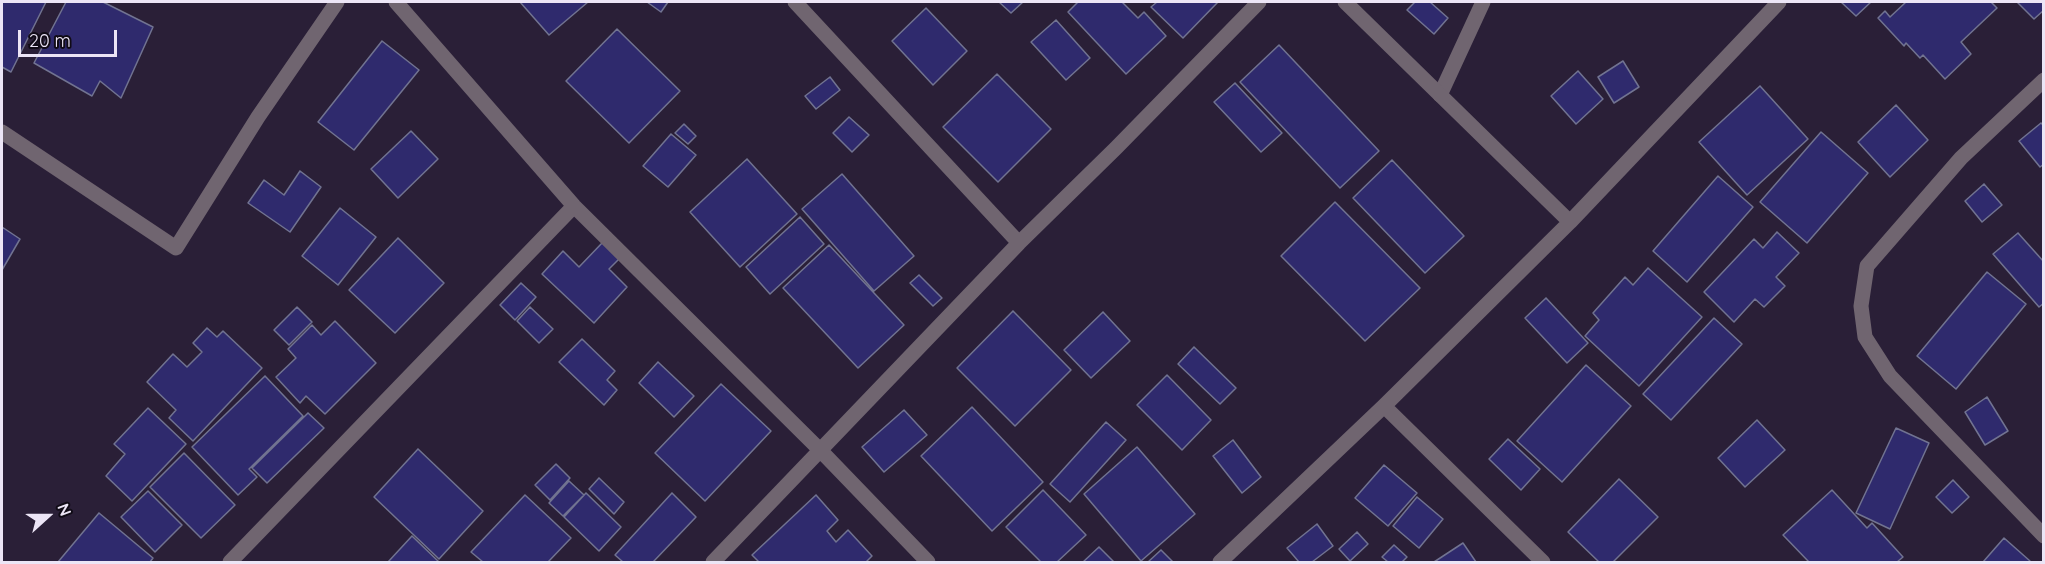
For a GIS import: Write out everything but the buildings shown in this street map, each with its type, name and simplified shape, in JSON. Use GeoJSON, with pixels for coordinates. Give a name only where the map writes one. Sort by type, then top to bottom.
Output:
{"type":"FeatureCollection","features":[{"type":"Feature","properties":{"kind":"street"},"geometry":{"type":"LineString","coordinates":[[2,132],[176,248],[258,117],[337,2]]}},
{"type":"Feature","properties":{"kind":"street"},"geometry":{"type":"LineString","coordinates":[[396,2],[574,207],[821,451],[928,562]]}},
{"type":"Feature","properties":{"kind":"street"},"geometry":{"type":"LineString","coordinates":[[795,2],[1019,243]]}},
{"type":"Feature","properties":{"kind":"street"},"geometry":{"type":"LineString","coordinates":[[712,562],[1019,243],[1259,2]]}},
{"type":"Feature","properties":{"kind":"street"},"geometry":{"type":"LineString","coordinates":[[1345,2],[1570,222]]}},
{"type":"Feature","properties":{"kind":"street"},"geometry":{"type":"LineString","coordinates":[[1440,95],[1483,2]]}},
{"type":"Feature","properties":{"kind":"street"},"geometry":{"type":"LineString","coordinates":[[1220,562],[1384,406],[1570,222],[1779,2]]}},
{"type":"Feature","properties":{"kind":"street"},"geometry":{"type":"LineString","coordinates":[[2043,80],[1961,158],[1867,266],[1861,306],[1865,337],[1890,376],[2043,536]]}},
{"type":"Feature","properties":{"kind":"street"},"geometry":{"type":"LineString","coordinates":[[230,562],[574,207]]}},
{"type":"Feature","properties":{"kind":"street"},"geometry":{"type":"LineString","coordinates":[[1384,406],[1543,562]]}}]}
